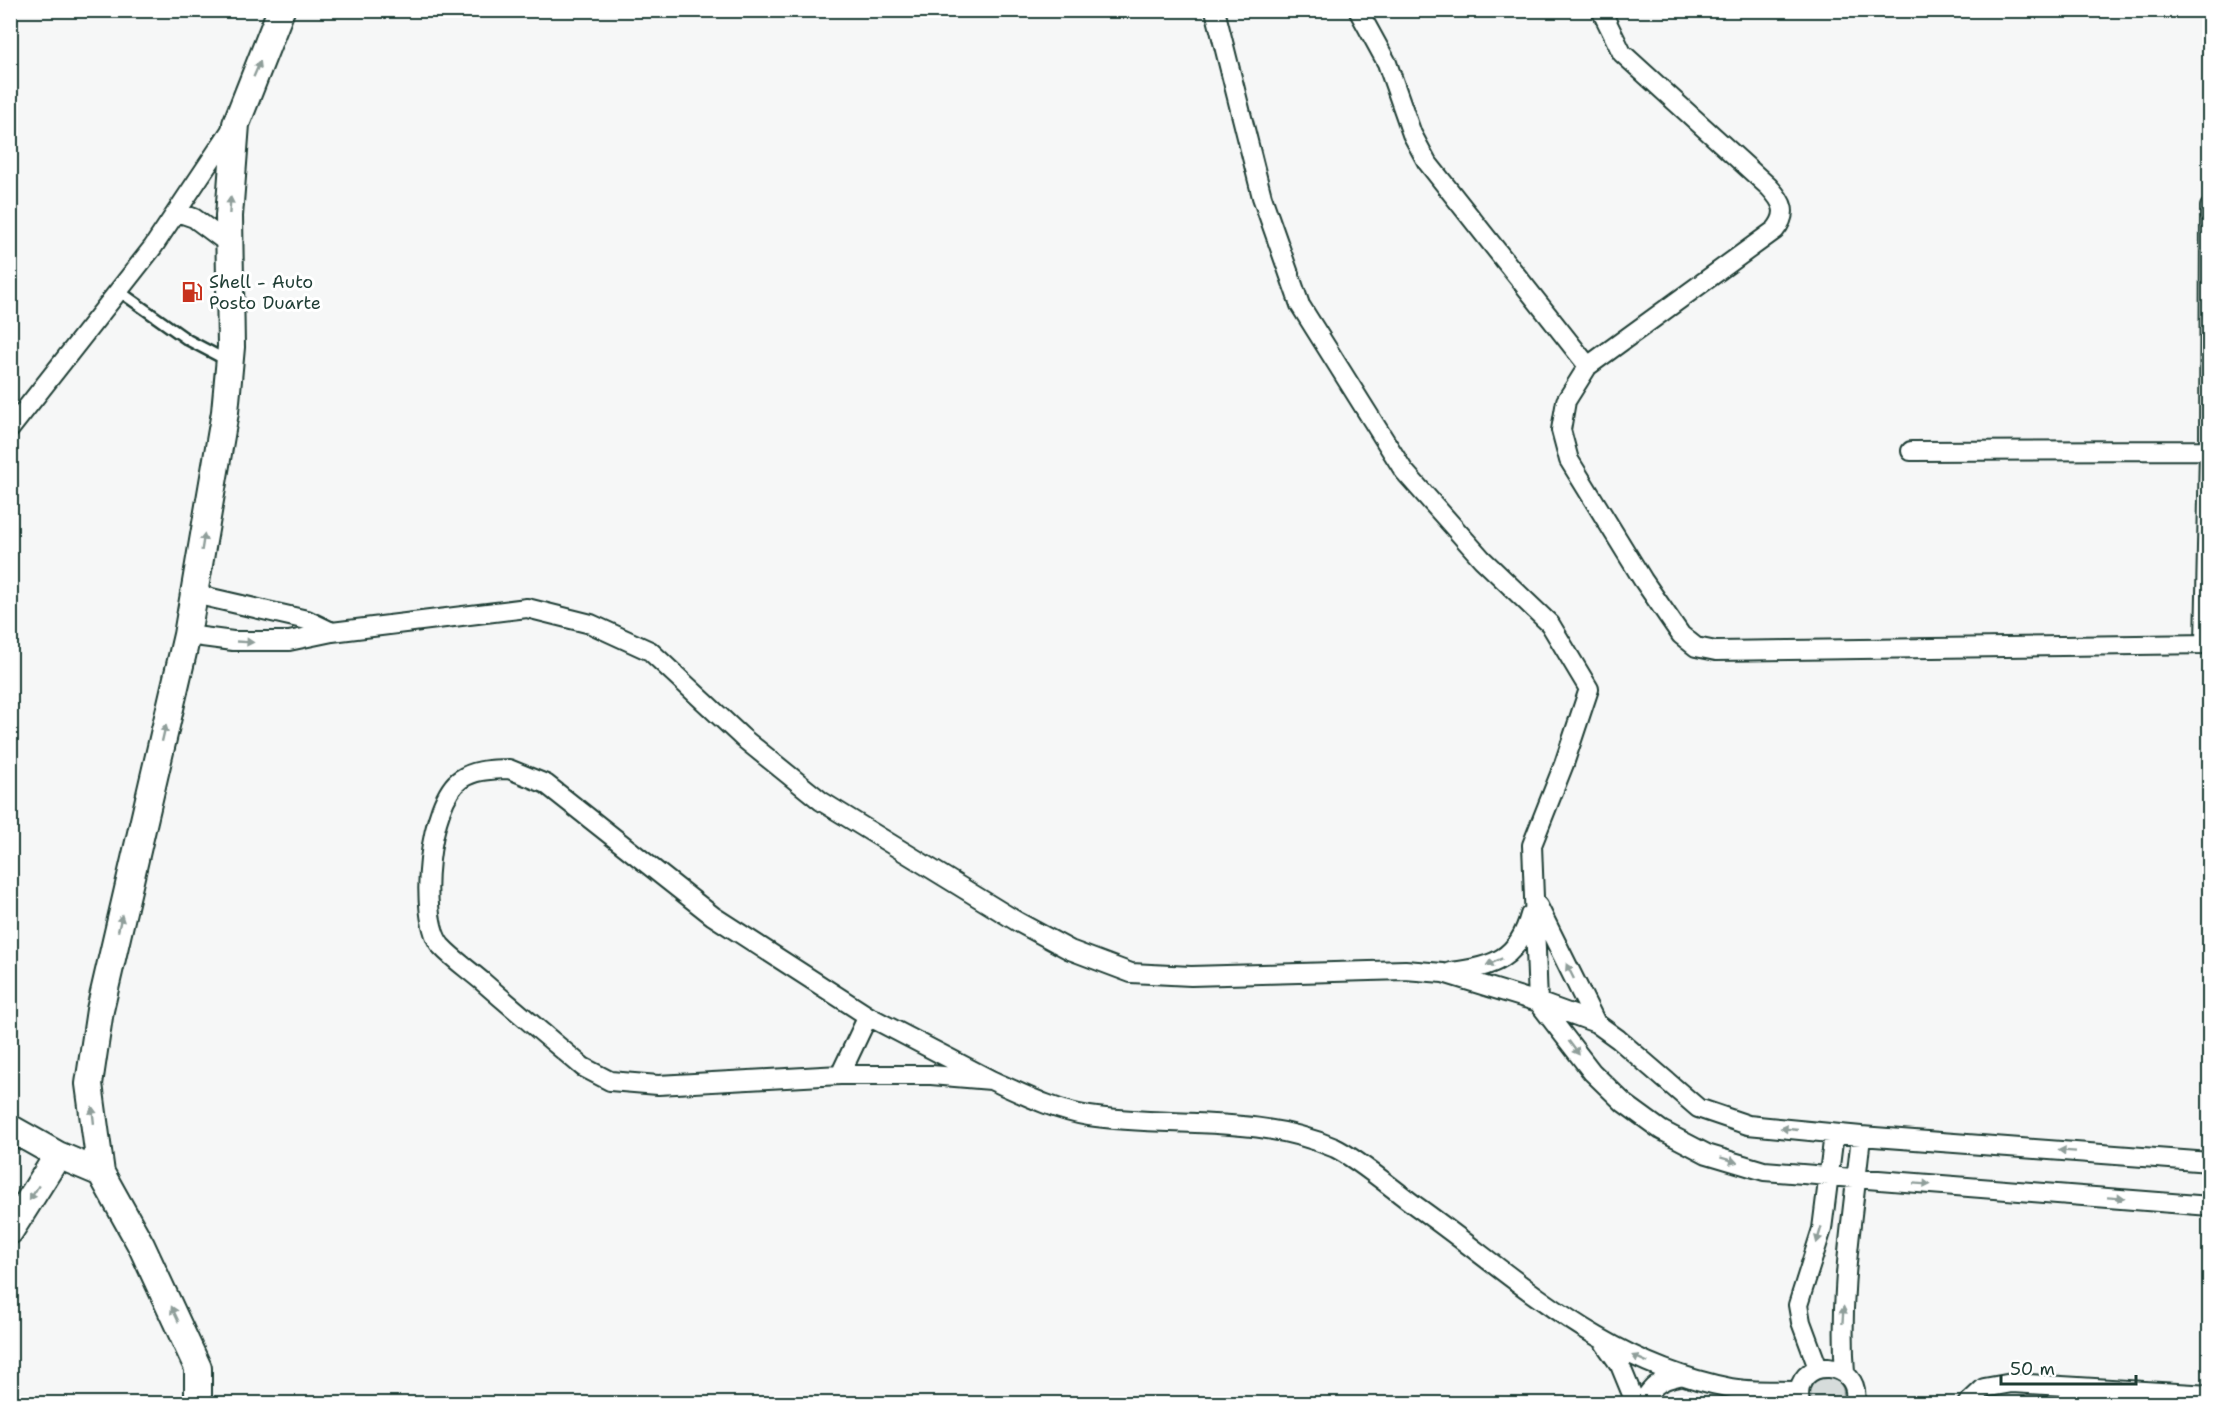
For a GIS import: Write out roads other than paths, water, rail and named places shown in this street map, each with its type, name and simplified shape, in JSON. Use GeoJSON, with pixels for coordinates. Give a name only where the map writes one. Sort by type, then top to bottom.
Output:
{"type":"FeatureCollection","features":[{"type":"Feature","properties":{"kind":"street"},"geometry":{"type":"LineString","coordinates":[[10,429],[119,291],[177,212],[236,124],[281,10]]}},
{"type":"Feature","properties":{"kind":"street"},"geometry":{"type":"LineString","coordinates":[[1215,10],[1262,197],[1299,305],[1404,471],[1482,559],[1550,624],[1589,689],[1564,764],[1532,845],[1538,1002],[1592,1072],[1624,1103],[1661,1130],[1707,1154],[1764,1171],[2210,1206]]}},
{"type":"Feature","properties":{"kind":"street"},"geometry":{"type":"LineString","coordinates":[[1358,10],[1387,63],[1412,134],[1427,162],[1588,366]]}},
{"type":"Feature","properties":{"kind":"street"},"geometry":{"type":"LineString","coordinates":[[1601,10],[1622,53],[1781,199],[1784,214],[1775,230],[1588,366],[1566,401],[1561,430],[1569,460],[1649,589],[1682,635],[1696,647],[1716,651],[2207,644],[2210,207]]}},
{"type":"Feature","properties":{"kind":"street"},"geometry":{"type":"LineString","coordinates":[[198,1404],[198,1368],[194,1358],[141,1245],[101,1173],[89,1084],[100,1010],[187,635],[225,412],[229,362],[229,244],[236,124]]}},
{"type":"Feature","properties":{"kind":"street"},"geometry":{"type":"LineString","coordinates":[[177,212],[194,218],[229,244]]}},
{"type":"Feature","properties":{"kind":"street"},"geometry":{"type":"LineString","coordinates":[[1911,451],[2209,450]]}},
{"type":"Feature","properties":{"kind":"street"},"geometry":{"type":"LineString","coordinates":[[194,594],[307,620],[332,632]]}},
{"type":"Feature","properties":{"kind":"street"},"geometry":{"type":"LineString","coordinates":[[187,635],[261,643],[289,641],[332,632],[527,608],[591,624],[650,651],[743,738],[821,801],[1018,922],[1070,950],[1131,973],[1191,975],[1405,970],[1443,973],[1472,969],[1494,963],[1513,952],[1525,934],[1535,899]]}},
{"type":"Feature","properties":{"kind":"street"},"geometry":{"type":"LineString","coordinates":[[991,1080],[931,1075],[840,1075],[658,1085],[610,1081],[584,1067],[440,944],[430,913],[429,885],[435,823],[447,793],[461,779],[481,770],[509,769],[546,784],[713,916],[868,1016],[991,1080],[1034,1099],[1086,1116],[1144,1123],[1249,1125],[1290,1133],[1336,1149],[1435,1219],[1511,1280],[1604,1342],[1679,1376],[1733,1389],[1799,1397],[1802,1381],[1818,1368],[1832,1367],[1845,1373]]}},
{"type":"Feature","properties":{"kind":"street"},"geometry":{"type":"LineString","coordinates":[[1535,899],[1596,1023]]}},
{"type":"Feature","properties":{"kind":"street"},"geometry":{"type":"LineString","coordinates":[[1443,973],[1538,1002],[1596,1023],[1698,1108],[1748,1125],[1834,1134],[2210,1162]]}},
{"type":"Feature","properties":{"kind":"street"},"geometry":{"type":"LineString","coordinates":[[840,1075],[868,1016]]}},
{"type":"Feature","properties":{"kind":"street"},"geometry":{"type":"LineString","coordinates":[[10,1128],[58,1155],[101,1173]]}},
{"type":"Feature","properties":{"kind":"street"},"geometry":{"type":"LineString","coordinates":[[1818,1368],[1798,1305],[1822,1228],[1834,1134]]}},
{"type":"Feature","properties":{"kind":"street"},"geometry":{"type":"LineString","coordinates":[[1854,1404],[1855,1389],[1845,1373],[1841,1331],[1845,1271],[1862,1136]]}},
{"type":"Feature","properties":{"kind":"street"},"geometry":{"type":"LineString","coordinates":[[10,1231],[58,1155]]}},
{"type":"Feature","properties":{"kind":"street"},"geometry":{"type":"LineString","coordinates":[[1604,1342],[1620,1365],[1636,1404]]}},
{"type":"Feature","properties":{"kind":"street"},"geometry":{"type":"LineString","coordinates":[[1641,1404],[1651,1387],[1661,1380],[1679,1376]]}},
{"type":"Feature","properties":{"kind":"street"},"geometry":{"type":"LineString","coordinates":[[1967,1404],[1984,1388],[2012,1383],[2122,1396],[2210,1395]]}},
{"type":"Feature","properties":{"kind":"lane"},"geometry":{"type":"LineString","coordinates":[[119,291],[188,340],[229,362]]}},
{"type":"Feature","properties":{"kind":"place","name":"Shell - Auto Posto Duarte"},"geometry":{"type":"Point","coordinates":[192,292]}}]}
